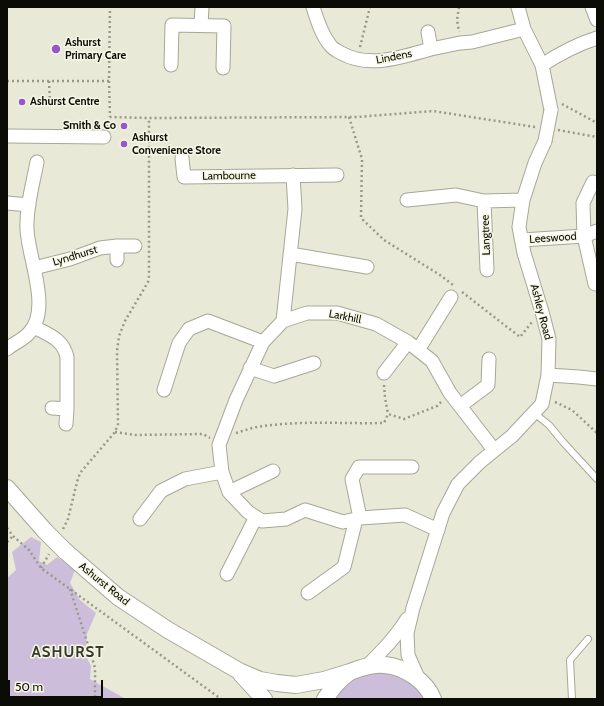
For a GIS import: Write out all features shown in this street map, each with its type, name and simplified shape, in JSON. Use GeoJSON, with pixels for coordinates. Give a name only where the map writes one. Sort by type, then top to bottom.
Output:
{"type":"FeatureCollection","features":[{"type":"Feature","properties":{"kind":"street"},"geometry":{"type":"LineString","coordinates":[[201,25],[202,7]]}},
{"type":"Feature","properties":{"kind":"street","name":"Lindens"},"geometry":{"type":"LineString","coordinates":[[313,7],[321,30],[331,47],[357,59],[370,61],[383,60],[460,43],[472,42],[524,29]]}},
{"type":"Feature","properties":{"kind":"street","name":"Ashley Road"},"geometry":{"type":"LineString","coordinates":[[419,680],[408,655],[407,633],[413,608],[443,513],[458,484],[480,462],[512,436],[542,404],[548,375],[549,340],[524,253],[519,227],[523,200],[535,163],[545,142],[556,107],[542,65],[524,29],[518,7]]}},
{"type":"Feature","properties":{"kind":"street"},"geometry":{"type":"LineString","coordinates":[[592,7],[597,20]]}},
{"type":"Feature","properties":{"kind":"street"},"geometry":{"type":"LineString","coordinates":[[171,65],[172,25],[224,26],[223,68]]}},
{"type":"Feature","properties":{"kind":"street"},"geometry":{"type":"LineString","coordinates":[[428,32],[431,49]]}},
{"type":"Feature","properties":{"kind":"street"},"geometry":{"type":"LineString","coordinates":[[542,65],[552,58],[585,42],[597,38]]}},
{"type":"Feature","properties":{"kind":"street"},"geometry":{"type":"LineString","coordinates":[[7,136],[104,137]]}},
{"type":"Feature","properties":{"kind":"street","name":"Lambourne"},"geometry":{"type":"LineString","coordinates":[[182,158],[184,177],[337,175]]}},
{"type":"Feature","properties":{"kind":"street"},"geometry":{"type":"LineString","coordinates":[[10,345],[22,339],[34,327],[37,321],[38,284],[30,250],[27,228],[29,205],[37,162]]}},
{"type":"Feature","properties":{"kind":"street"},"geometry":{"type":"LineString","coordinates":[[283,321],[295,209],[293,176]]}},
{"type":"Feature","properties":{"kind":"street","name":"Leeswood"},"geometry":{"type":"LineString","coordinates":[[593,182],[583,203],[584,236],[595,284]]}},
{"type":"Feature","properties":{"kind":"street"},"geometry":{"type":"LineString","coordinates":[[407,200],[456,195],[484,200],[523,200]]}},
{"type":"Feature","properties":{"kind":"street","name":"Langtree"},"geometry":{"type":"LineString","coordinates":[[484,200],[487,270]]}},
{"type":"Feature","properties":{"kind":"street"},"geometry":{"type":"LineString","coordinates":[[7,204],[29,205]]}},
{"type":"Feature","properties":{"kind":"street","name":"Leeswood"},"geometry":{"type":"LineString","coordinates":[[522,240],[584,236],[597,231]]}},
{"type":"Feature","properties":{"kind":"street"},"geometry":{"type":"LineString","coordinates":[[117,246],[117,260]]}},
{"type":"Feature","properties":{"kind":"street","name":"Lyndhurst"},"geometry":{"type":"LineString","coordinates":[[34,268],[70,259],[100,248],[135,246]]}},
{"type":"Feature","properties":{"kind":"street"},"geometry":{"type":"LineString","coordinates":[[290,254],[367,267]]}},
{"type":"Feature","properties":{"kind":"street"},"geometry":{"type":"LineString","coordinates":[[384,373],[413,346],[451,297]]}},
{"type":"Feature","properties":{"kind":"street","name":"Larkhill"},"geometry":{"type":"LineString","coordinates":[[256,517],[248,512],[229,492],[222,472],[219,445],[236,400],[263,342],[283,321],[307,313],[337,313],[376,324],[413,346],[432,361],[450,393],[494,450]]}},
{"type":"Feature","properties":{"kind":"street"},"geometry":{"type":"LineString","coordinates":[[164,390],[179,343],[189,329],[208,321],[263,342]]}},
{"type":"Feature","properties":{"kind":"street"},"geometry":{"type":"LineString","coordinates":[[34,327],[56,339],[66,350],[66,424]]}},
{"type":"Feature","properties":{"kind":"street"},"geometry":{"type":"LineString","coordinates":[[460,406],[488,385],[489,359]]}},
{"type":"Feature","properties":{"kind":"street"},"geometry":{"type":"LineString","coordinates":[[250,368],[274,376],[314,363]]}},
{"type":"Feature","properties":{"kind":"street"},"geometry":{"type":"LineString","coordinates":[[548,375],[597,379]]}},
{"type":"Feature","properties":{"kind":"street"},"geometry":{"type":"LineString","coordinates":[[52,408],[67,409]]}},
{"type":"Feature","properties":{"kind":"street"},"geometry":{"type":"LineString","coordinates":[[308,593],[344,567],[358,518],[352,479],[359,468],[412,466]]}},
{"type":"Feature","properties":{"kind":"street"},"geometry":{"type":"LineString","coordinates":[[229,492],[273,471]]}},
{"type":"Feature","properties":{"kind":"street"},"geometry":{"type":"LineString","coordinates":[[140,519],[161,491],[185,480],[222,472]]}},
{"type":"Feature","properties":{"kind":"street","name":"Ashurst Road"},"geometry":{"type":"LineString","coordinates":[[7,488],[53,532],[65,551],[118,598],[168,630],[239,671],[260,680],[296,685],[324,680],[367,666],[386,665],[404,670],[419,680],[434,698]]}},
{"type":"Feature","properties":{"kind":"street"},"geometry":{"type":"LineString","coordinates":[[227,574],[256,517],[262,521],[286,519],[305,510],[343,522],[358,518],[405,514],[438,530]]}},
{"type":"Feature","properties":{"kind":"street","name":"Ashley Road"},"geometry":{"type":"LineString","coordinates":[[367,666],[387,646],[400,630],[413,608]]}},
{"type":"Feature","properties":{"kind":"street","name":"Ashurst Road"},"geometry":{"type":"LineString","coordinates":[[239,671],[264,699]]}},
{"type":"Feature","properties":{"kind":"street"},"geometry":{"type":"LineString","coordinates":[[325,699],[335,684],[350,672]]}},
{"type":"Feature","properties":{"kind":"lane"},"geometry":{"type":"LineString","coordinates":[[534,413],[549,425],[597,479]]}},
{"type":"Feature","properties":{"kind":"lane"},"geometry":{"type":"LineString","coordinates":[[572,699],[570,660],[588,639]]}},
{"type":"Feature","properties":{"kind":"path"},"geometry":{"type":"LineString","coordinates":[[104,137],[110,117],[110,7]]}},
{"type":"Feature","properties":{"kind":"path"},"geometry":{"type":"LineString","coordinates":[[357,59],[370,7]]}},
{"type":"Feature","properties":{"kind":"path"},"geometry":{"type":"LineString","coordinates":[[459,7],[457,20],[460,43]]}},
{"type":"Feature","properties":{"kind":"path"},"geometry":{"type":"LineString","coordinates":[[7,80],[109,81]]}},
{"type":"Feature","properties":{"kind":"path"},"geometry":{"type":"LineString","coordinates":[[49,81],[50,104]]}},
{"type":"Feature","properties":{"kind":"path"},"geometry":{"type":"LineString","coordinates":[[556,107],[597,122]]}},
{"type":"Feature","properties":{"kind":"path"},"geometry":{"type":"LineString","coordinates":[[110,117],[349,117],[433,111],[542,128]]}},
{"type":"Feature","properties":{"kind":"path"},"geometry":{"type":"LineString","coordinates":[[349,117],[362,159],[361,218],[384,240],[440,275],[520,338],[532,322],[530,316]]}},
{"type":"Feature","properties":{"kind":"path"},"geometry":{"type":"LineString","coordinates":[[53,532],[68,519],[80,473],[115,432],[118,424],[117,351],[119,336],[125,321],[148,282],[149,276],[149,118]]}},
{"type":"Feature","properties":{"kind":"path"},"geometry":{"type":"LineString","coordinates":[[558,130],[597,136]]}},
{"type":"Feature","properties":{"kind":"path"},"geometry":{"type":"LineString","coordinates":[[115,432],[136,436],[203,434],[213,439],[256,427],[290,423],[384,423],[388,414],[385,398],[384,373]]}},
{"type":"Feature","properties":{"kind":"path"},"geometry":{"type":"LineString","coordinates":[[388,414],[404,419],[437,406],[450,393]]}},
{"type":"Feature","properties":{"kind":"path"},"geometry":{"type":"LineString","coordinates":[[544,397],[572,410],[597,433]]}},
{"type":"Feature","properties":{"kind":"path"},"geometry":{"type":"LineString","coordinates":[[7,528],[13,536],[29,550],[41,568],[221,699]]}},
{"type":"Feature","properties":{"kind":"path"},"geometry":{"type":"LineString","coordinates":[[7,542],[13,536]]}},
{"type":"Feature","properties":{"kind":"path"},"geometry":{"type":"LineString","coordinates":[[41,568],[49,554]]}},
{"type":"Feature","properties":{"kind":"path"},"geometry":{"type":"LineString","coordinates":[[70,589],[90,650],[94,668],[95,699]]}},
{"type":"Feature","properties":{"kind":"shaded area"},"geometry":{"type":"Polygon","coordinates":[[[31,537],[41,542],[39,561],[47,565],[57,557],[75,570],[70,583],[80,600],[96,613],[87,634],[85,654],[91,666],[90,679],[124,699],[7,699],[7,578],[16,570],[12,552],[31,537]]]}},
{"type":"Feature","properties":{"kind":"shaded area"},"geometry":{"type":"Polygon","coordinates":[[[366,672],[391,672],[414,684],[424,699],[331,699],[343,683],[366,672]]]}},
{"type":"Feature","properties":{"kind":"place","name":"Ashurst Primary Care"},"geometry":{"type":"Point","coordinates":[56,49]}},
{"type":"Feature","properties":{"kind":"place","name":"Ashurst Centre"},"geometry":{"type":"Point","coordinates":[22,102]}},
{"type":"Feature","properties":{"kind":"place","name":"Smith & Co"},"geometry":{"type":"Point","coordinates":[124,126]}},
{"type":"Feature","properties":{"kind":"place","name":"Ashurst Convenience Store"},"geometry":{"type":"Point","coordinates":[124,144]}},
{"type":"Feature","properties":{"kind":"district","name":"ASHURST"},"geometry":{"type":"Point","coordinates":[68,653]}}]}
